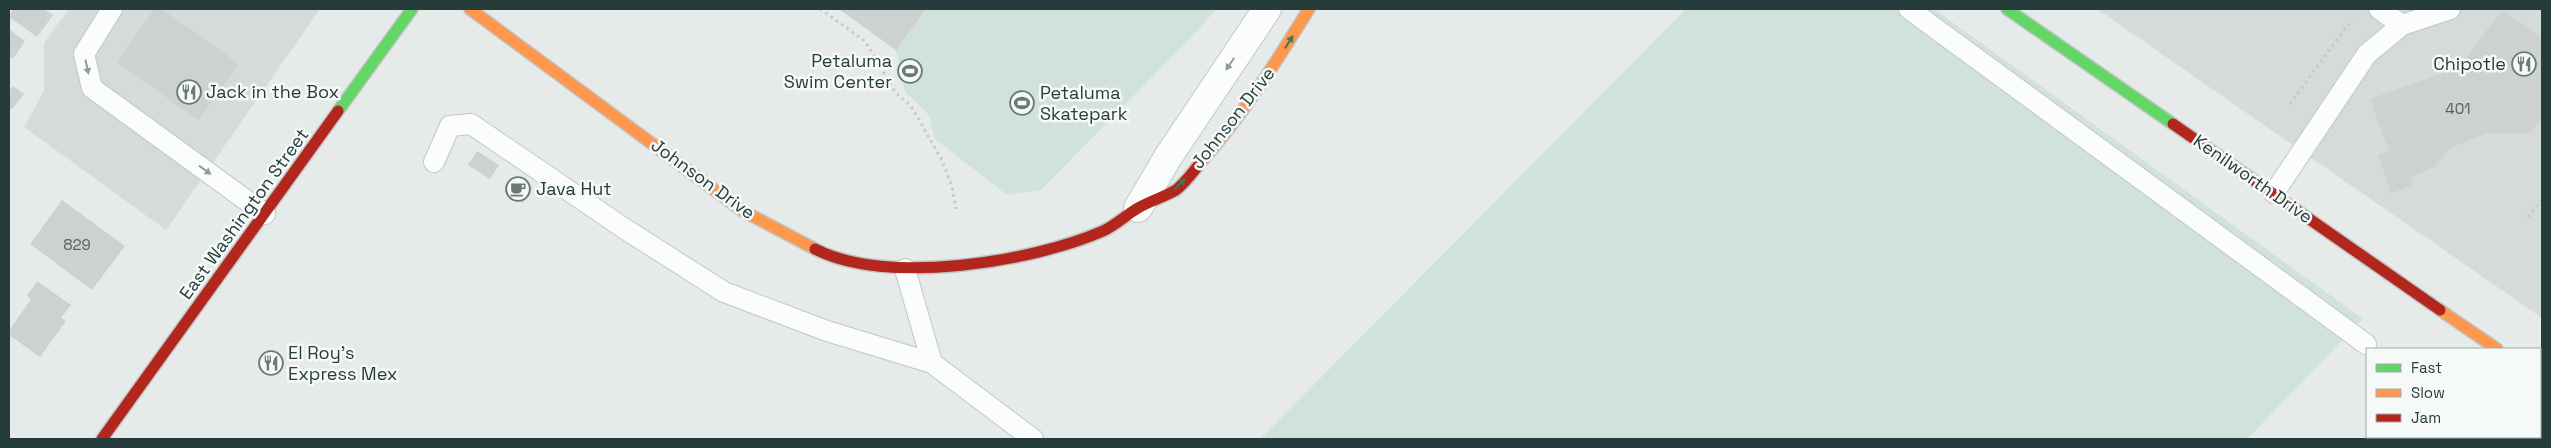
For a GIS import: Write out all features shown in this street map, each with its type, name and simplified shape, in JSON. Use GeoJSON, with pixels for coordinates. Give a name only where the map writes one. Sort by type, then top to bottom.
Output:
{"type":"FeatureCollection","features":[{"type":"Feature","properties":{"kind":"street","name":"East Washington Street"},"geometry":{"type":"LineString","coordinates":[[105,438],[412,9]]}},
{"type":"Feature","properties":{"kind":"street","name":"Johnson Drive"},"geometry":{"type":"LineString","coordinates":[[470,9],[494,24],[743,211],[832,258],[905,269],[1005,261],[1068,244],[1105,230],[1138,208],[1177,189],[1223,138],[1272,69],[1309,9]]}},
{"type":"Feature","properties":{"kind":"street","name":"Johnson Drive"},"geometry":{"type":"LineString","coordinates":[[1138,208],[1168,157],[1267,9]]}},
{"type":"Feature","properties":{"kind":"street","name":"Kenilworth Drive"},"geometry":{"type":"LineString","coordinates":[[2007,9],[2496,348]]}},
{"type":"Feature","properties":{"kind":"lane"},"geometry":{"type":"LineString","coordinates":[[112,9],[84,54],[92,88],[265,214]]}},
{"type":"Feature","properties":{"kind":"lane"},"geometry":{"type":"LineString","coordinates":[[1909,9],[2366,344]]}},
{"type":"Feature","properties":{"kind":"lane"},"geometry":{"type":"LineString","coordinates":[[2274,193],[2367,54],[2402,24],[2450,9]]}},
{"type":"Feature","properties":{"kind":"lane"},"geometry":{"type":"LineString","coordinates":[[2370,13],[2402,24]]}},
{"type":"Feature","properties":{"kind":"lane"},"geometry":{"type":"LineString","coordinates":[[434,162],[450,126],[471,124],[626,229],[724,292],[827,331],[932,363],[1033,439]]}},
{"type":"Feature","properties":{"kind":"lane"},"geometry":{"type":"LineString","coordinates":[[905,269],[932,363]]}},
{"type":"Feature","properties":{"kind":"path"},"geometry":{"type":"LineString","coordinates":[[820,9],[865,40],[896,93],[911,106],[942,160],[952,187],[956,209]]}},
{"type":"Feature","properties":{"kind":"path"},"geometry":{"type":"LineString","coordinates":[[2290,104],[2347,26],[2370,13]]}},
{"type":"Feature","properties":{"kind":"path"},"geometry":{"type":"LineString","coordinates":[[2528,217],[2542,200]]}},
{"type":"Feature","properties":{"kind":"shaded area"},"geometry":{"type":"Polygon","coordinates":[[[69,9],[320,9],[166,230],[24,127],[44,91],[44,43],[69,9]]]}},
{"type":"Feature","properties":{"kind":"shaded area","name":"Petaluma Skatepark"},"geometry":{"type":"Polygon","coordinates":[[[839,9],[1216,9],[1201,27],[1041,190],[1007,195],[934,138],[929,115],[905,91],[896,50],[839,9]]]}},
{"type":"Feature","properties":{"kind":"shaded area"},"geometry":{"type":"Polygon","coordinates":[[[1686,9],[1934,9],[2363,319],[2247,439],[1260,439],[1686,9]]]}},
{"type":"Feature","properties":{"kind":"shaded area"},"geometry":{"type":"Polygon","coordinates":[[[2097,9],[2542,9],[2542,318],[2097,9]]]}},
{"type":"Feature","properties":{"kind":"building"},"geometry":{"type":"Polygon","coordinates":[[[13,9],[44,9],[53,15],[37,37],[9,17],[13,9]]]}},
{"type":"Feature","properties":{"kind":"building","name":"Jack in the Box"},"geometry":{"type":"Polygon","coordinates":[[[154,9],[162,9],[239,64],[198,120],[117,62],[154,9]]]}},
{"type":"Feature","properties":{"kind":"building"},"geometry":{"type":"Polygon","coordinates":[[[839,9],[926,9],[896,50],[839,9]]]}},
{"type":"Feature","properties":{"kind":"building"},"geometry":{"type":"Polygon","coordinates":[[[2502,10],[2542,38],[2542,118],[2531,133],[2487,133],[2448,149],[2435,167],[2412,177],[2411,186],[2391,193],[2378,155],[2389,151],[2370,99],[2458,68],[2502,10]]]}},
{"type":"Feature","properties":{"kind":"building"},"geometry":{"type":"Polygon","coordinates":[[[9,29],[25,41],[13,59],[9,56],[9,29]]]}},
{"type":"Feature","properties":{"kind":"building"},"geometry":{"type":"Polygon","coordinates":[[[13,86],[24,94],[12,109],[9,107],[9,91],[13,86]]]}},
{"type":"Feature","properties":{"kind":"building"},"geometry":{"type":"Polygon","coordinates":[[[477,151],[499,165],[490,179],[468,165],[477,151]]]}},
{"type":"Feature","properties":{"kind":"building","name":"Java Hut"},"geometry":{"type":"Polygon","coordinates":[[[514,177],[532,188],[523,203],[504,191],[514,177]]]}},
{"type":"Feature","properties":{"kind":"building"},"geometry":{"type":"Polygon","coordinates":[[[62,200],[125,246],[92,290],[30,244],[62,200]]]}},
{"type":"Feature","properties":{"kind":"building"},"geometry":{"type":"Polygon","coordinates":[[[37,281],[71,305],[61,318],[66,321],[40,357],[9,335],[9,331],[31,299],[27,296],[37,281]]]}},
{"type":"Feature","properties":{"kind":"traffic: fast"},"geometry":{"type":"LineString","coordinates":[[338,111],[412,9]]}},
{"type":"Feature","properties":{"kind":"traffic: fast"},"geometry":{"type":"LineString","coordinates":[[2007,9],[2173,124]]}},
{"type":"Feature","properties":{"kind":"traffic: slow"},"geometry":{"type":"LineString","coordinates":[[470,9],[743,211],[815,249]]}},
{"type":"Feature","properties":{"kind":"traffic: slow"},"geometry":{"type":"LineString","coordinates":[[1201,162],[1245,107],[1309,9]]}},
{"type":"Feature","properties":{"kind":"traffic: slow"},"geometry":{"type":"LineString","coordinates":[[2440,310],[2496,348]]}},
{"type":"Feature","properties":{"kind":"traffic: jam"},"geometry":{"type":"LineString","coordinates":[[102,439],[338,111]]}},
{"type":"Feature","properties":{"kind":"traffic: jam"},"geometry":{"type":"LineString","coordinates":[[2173,124],[2440,310]]}},
{"type":"Feature","properties":{"kind":"traffic: jam"},"geometry":{"type":"LineString","coordinates":[[815,249],[845,260],[880,266],[919,268],[959,266],[1038,252],[1108,229],[1138,208],[1176,190],[1201,162]]}},
{"type":"Feature","properties":{"kind":"place","name":"Chipotle"},"geometry":{"type":"Point","coordinates":[2524,64]}},
{"type":"Feature","properties":{"kind":"place","name":"Petaluma Swim Center"},"geometry":{"type":"Point","coordinates":[910,71]}},
{"type":"Feature","properties":{"kind":"place","name":"Jack in the Box"},"geometry":{"type":"Point","coordinates":[189,92]}},
{"type":"Feature","properties":{"kind":"place","name":"Petaluma Skatepark"},"geometry":{"type":"Point","coordinates":[1022,103]}},
{"type":"Feature","properties":{"kind":"place","name":"Java Hut"},"geometry":{"type":"Point","coordinates":[518,189]}},
{"type":"Feature","properties":{"kind":"place","name":"El Roy's Express Mex"},"geometry":{"type":"Point","coordinates":[271,363]}}]}
